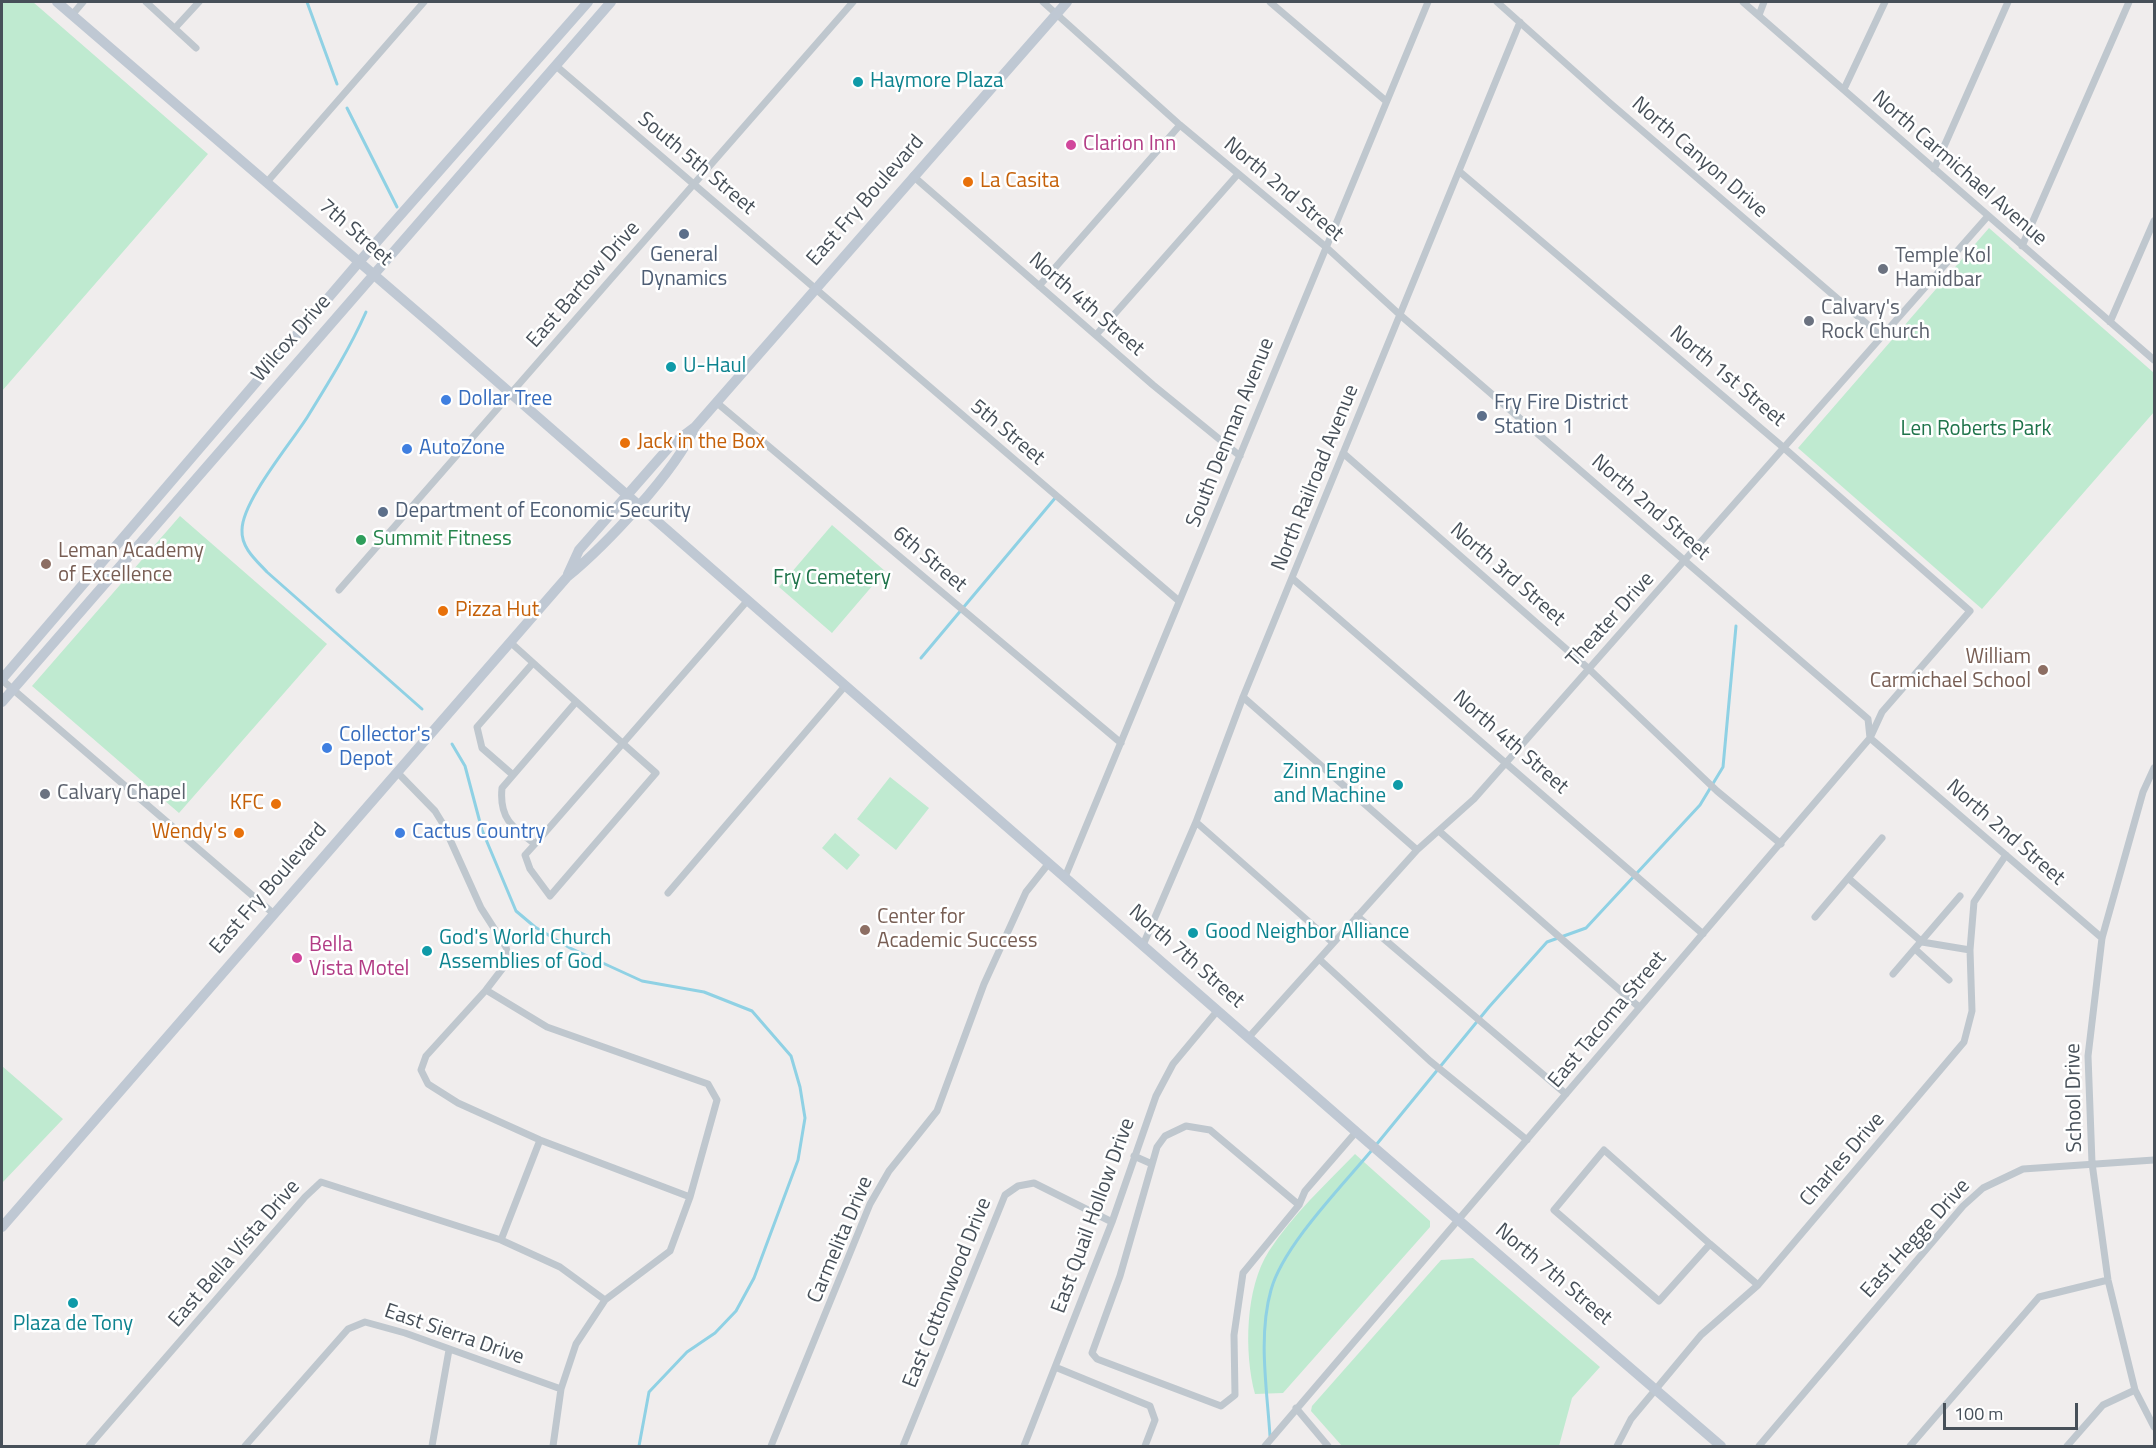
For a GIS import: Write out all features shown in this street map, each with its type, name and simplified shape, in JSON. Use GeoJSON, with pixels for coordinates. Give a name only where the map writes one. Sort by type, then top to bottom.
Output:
{"type":"FeatureCollection","features":[{"type":"Feature","properties":{"kind":"main road","name":"7th Street"},"geometry":{"type":"LineString","coordinates":[[57,2],[628,495]]}},
{"type":"Feature","properties":{"kind":"main road","name":"Wilcox Drive"},"geometry":{"type":"LineString","coordinates":[[2,680],[359,262],[588,2]]}},
{"type":"Feature","properties":{"kind":"main road","name":"Wilcox Drive"},"geometry":{"type":"LineString","coordinates":[[2,702],[610,2]]}},
{"type":"Feature","properties":{"kind":"main road","name":"East Fry Boulevard"},"geometry":{"type":"LineString","coordinates":[[567,577],[579,550],[670,445],[695,427],[1067,2]]}},
{"type":"Feature","properties":{"kind":"main road","name":"East Fry Boulevard"},"geometry":{"type":"LineString","coordinates":[[2,1227],[567,577],[591,557],[638,504],[685,449],[695,427]]}},
{"type":"Feature","properties":{"kind":"main road","name":"North 7th Street"},"geometry":{"type":"LineString","coordinates":[[628,495],[1356,1132],[1721,1446]]}},
{"type":"Feature","properties":{"kind":"street"},"geometry":{"type":"LineString","coordinates":[[72,15],[83,2]]}},
{"type":"Feature","properties":{"kind":"street"},"geometry":{"type":"LineString","coordinates":[[146,2],[196,48]]}},
{"type":"Feature","properties":{"kind":"street"},"geometry":{"type":"LineString","coordinates":[[175,28],[199,2]]}},
{"type":"Feature","properties":{"kind":"street"},"geometry":{"type":"LineString","coordinates":[[267,182],[424,2]]}},
{"type":"Feature","properties":{"kind":"street","name":"East Bartow Drive"},"geometry":{"type":"LineString","coordinates":[[339,590],[853,2]]}},
{"type":"Feature","properties":{"kind":"street","name":"North 2nd Street"},"geometry":{"type":"LineString","coordinates":[[1043,2],[1180,125],[1326,247],[1400,314],[1868,719],[1870,738],[2102,938]]}},
{"type":"Feature","properties":{"kind":"street"},"geometry":{"type":"LineString","coordinates":[[1270,2],[1386,102]]}},
{"type":"Feature","properties":{"kind":"street","name":"South Denman Avenue"},"geometry":{"type":"LineString","coordinates":[[1065,877],[1428,2]]}},
{"type":"Feature","properties":{"kind":"street","name":"North Canyon Drive"},"geometry":{"type":"LineString","coordinates":[[1497,2],[1882,337]]}},
{"type":"Feature","properties":{"kind":"street","name":"North Carmichael Avenue"},"geometry":{"type":"LineString","coordinates":[[1743,2],[2154,360]]}},
{"type":"Feature","properties":{"kind":"street"},"geometry":{"type":"LineString","coordinates":[[1759,15],[1764,2]]}},
{"type":"Feature","properties":{"kind":"street"},"geometry":{"type":"LineString","coordinates":[[1844,89],[1885,2]]}},
{"type":"Feature","properties":{"kind":"street"},"geometry":{"type":"LineString","coordinates":[[1934,169],[2008,2]]}},
{"type":"Feature","properties":{"kind":"street"},"geometry":{"type":"LineString","coordinates":[[2022,246],[2129,2]]}},
{"type":"Feature","properties":{"kind":"street","name":"North Railroad Avenue"},"geometry":{"type":"LineString","coordinates":[[1143,945],[1196,822],[1243,697],[1520,22]]}},
{"type":"Feature","properties":{"kind":"street","name":"South 5th Street"},"geometry":{"type":"LineString","coordinates":[[555,65],[816,288]]}},
{"type":"Feature","properties":{"kind":"street"},"geometry":{"type":"LineString","coordinates":[[1039,286],[1180,125]]}},
{"type":"Feature","properties":{"kind":"street","name":"North 1st Street"},"geometry":{"type":"LineString","coordinates":[[1460,171],[1784,448],[1970,611]]}},
{"type":"Feature","properties":{"kind":"street"},"geometry":{"type":"LineString","coordinates":[[1095,335],[1238,174]]}},
{"type":"Feature","properties":{"kind":"street","name":"North 4th Street"},"geometry":{"type":"LineString","coordinates":[[913,176],[1095,335],[1240,456]]}},
{"type":"Feature","properties":{"kind":"street","name":"Theater Drive"},"geometry":{"type":"LineString","coordinates":[[1250,1037],[1417,850],[1474,799],[1590,670],[1988,216]]}},
{"type":"Feature","properties":{"kind":"street"},"geometry":{"type":"LineString","coordinates":[[2110,322],[2154,221]]}},
{"type":"Feature","properties":{"kind":"street","name":"5th Street"},"geometry":{"type":"LineString","coordinates":[[816,288],[888,354],[1179,601]]}},
{"type":"Feature","properties":{"kind":"street","name":"6th Street"},"geometry":{"type":"LineString","coordinates":[[716,402],[1121,743]]}},
{"type":"Feature","properties":{"kind":"street","name":"North 3rd Street"},"geometry":{"type":"LineString","coordinates":[[1343,453],[1590,670],[1717,791],[1781,844]]}},
{"type":"Feature","properties":{"kind":"street","name":"North 4th Street"},"geometry":{"type":"LineString","coordinates":[[1293,579],[1703,934]]}},
{"type":"Feature","properties":{"kind":"street"},"geometry":{"type":"LineString","coordinates":[[510,642],[576,702],[623,743],[656,773],[550,896],[530,869],[525,855],[535,844],[623,743],[748,600]]}},
{"type":"Feature","properties":{"kind":"street","name":"East Tacoma Street"},"geometry":{"type":"LineString","coordinates":[[1264,1446],[1460,1222],[1639,1007],[1781,844],[1870,738],[1882,712],[1970,611]]}},
{"type":"Feature","properties":{"kind":"street"},"geometry":{"type":"LineString","coordinates":[[513,775],[482,748],[477,727],[533,663]]}},
{"type":"Feature","properties":{"kind":"street"},"geometry":{"type":"LineString","coordinates":[[2,680],[274,914]]}},
{"type":"Feature","properties":{"kind":"street"},"geometry":{"type":"LineString","coordinates":[[668,893],[845,686]]}},
{"type":"Feature","properties":{"kind":"street"},"geometry":{"type":"LineString","coordinates":[[1243,697],[1417,850]]}},
{"type":"Feature","properties":{"kind":"street"},"geometry":{"type":"LineString","coordinates":[[535,844],[507,819],[500,803],[502,788],[576,702]]}},
{"type":"Feature","properties":{"kind":"street","name":"School Drive"},"geometry":{"type":"LineString","coordinates":[[2154,768],[2143,792],[2102,938],[2088,1056],[2092,1163],[2108,1280],[2135,1390],[2154,1427]]}},
{"type":"Feature","properties":{"kind":"street"},"geometry":{"type":"LineString","coordinates":[[397,772],[443,824],[481,908],[506,947],[509,960],[486,990],[426,1056],[421,1070],[428,1084],[458,1103],[540,1140],[690,1197]]}},
{"type":"Feature","properties":{"kind":"street"},"geometry":{"type":"LineString","coordinates":[[1196,822],[1333,943]]}},
{"type":"Feature","properties":{"kind":"street"},"geometry":{"type":"LineString","coordinates":[[1439,831],[1639,1007]]}},
{"type":"Feature","properties":{"kind":"street"},"geometry":{"type":"LineString","coordinates":[[1815,917],[1882,838]]}},
{"type":"Feature","properties":{"kind":"street","name":"Charles Drive"},"geometry":{"type":"LineString","coordinates":[[1617,1446],[1631,1419],[1701,1335],[1758,1285],[1964,1042],[1972,1011],[1970,950],[1974,902],[2006,855]]}},
{"type":"Feature","properties":{"kind":"street","name":"Carmelita Drive"},"geometry":{"type":"LineString","coordinates":[[771,1446],[870,1204],[889,1171],[937,1112],[984,984],[1026,892],[1049,863]]}},
{"type":"Feature","properties":{"kind":"street"},"geometry":{"type":"LineString","coordinates":[[1848,878],[1922,942],[1970,950]]}},
{"type":"Feature","properties":{"kind":"street"},"geometry":{"type":"LineString","coordinates":[[1893,974],[1960,896]]}},
{"type":"Feature","properties":{"kind":"street"},"geometry":{"type":"LineString","coordinates":[[1357,916],[1566,1094]]}},
{"type":"Feature","properties":{"kind":"street"},"geometry":{"type":"LineString","coordinates":[[1915,950],[1950,980]]}},
{"type":"Feature","properties":{"kind":"street"},"geometry":{"type":"LineString","coordinates":[[1319,958],[1430,1061],[1527,1140]]}},
{"type":"Feature","properties":{"kind":"street"},"geometry":{"type":"LineString","coordinates":[[486,990],[547,1027],[708,1084],[717,1100],[690,1197],[670,1251],[605,1300],[576,1344],[561,1389],[553,1446]]}},
{"type":"Feature","properties":{"kind":"street","name":"East Quail Hollow Drive"},"geometry":{"type":"LineString","coordinates":[[1024,1446],[1112,1222],[1156,1096],[1173,1064],[1218,1010]]}},
{"type":"Feature","properties":{"kind":"street"},"geometry":{"type":"LineString","coordinates":[[1299,1205],[1210,1130],[1186,1126],[1164,1136],[1157,1147],[1120,1276],[1092,1353],[1097,1359],[1221,1406],[1235,1395],[1234,1335],[1243,1273],[1299,1205],[1305,1191],[1356,1132]]}},
{"type":"Feature","properties":{"kind":"street"},"geometry":{"type":"LineString","coordinates":[[501,1240],[540,1140]]}},
{"type":"Feature","properties":{"kind":"street"},"geometry":{"type":"LineString","coordinates":[[1710,1244],[1659,1301],[1554,1210],[1604,1150],[1758,1285]]}},
{"type":"Feature","properties":{"kind":"street"},"geometry":{"type":"LineString","coordinates":[[1134,1156],[1152,1164]]}},
{"type":"Feature","properties":{"kind":"street","name":"East Hegge Drive"},"geometry":{"type":"LineString","coordinates":[[1759,1446],[1962,1206],[1983,1188],[2023,1169],[2154,1160]]}},
{"type":"Feature","properties":{"kind":"street","name":"East Bella Vista Drive"},"geometry":{"type":"LineString","coordinates":[[89,1446],[305,1197],[321,1182],[501,1240],[560,1267],[605,1300]]}},
{"type":"Feature","properties":{"kind":"street","name":"East Cottonwood Drive"},"geometry":{"type":"LineString","coordinates":[[903,1446],[1005,1195],[1018,1186],[1034,1183],[1112,1222]]}},
{"type":"Feature","properties":{"kind":"street"},"geometry":{"type":"LineString","coordinates":[[1910,1446],[2039,1297],[2108,1280]]}},
{"type":"Feature","properties":{"kind":"street","name":"East Sierra Drive"},"geometry":{"type":"LineString","coordinates":[[245,1446],[348,1329],[365,1322],[561,1389]]}},
{"type":"Feature","properties":{"kind":"street"},"geometry":{"type":"LineString","coordinates":[[432,1446],[449,1350]]}},
{"type":"Feature","properties":{"kind":"street"},"geometry":{"type":"LineString","coordinates":[[1055,1367],[1150,1406],[1155,1420],[1145,1446]]}},
{"type":"Feature","properties":{"kind":"street"},"geometry":{"type":"LineString","coordinates":[[2067,1446],[2103,1405],[2135,1390]]}},
{"type":"Feature","properties":{"kind":"street"},"geometry":{"type":"LineString","coordinates":[[1296,1408],[1328,1446]]}},
{"type":"Feature","properties":{"kind":"green space"},"geometry":{"type":"Polygon","coordinates":[[[2,2],[33,2],[208,154],[2,391],[2,2]]]}},
{"type":"Feature","properties":{"kind":"green space","name":"Len Roberts Park"},"geometry":{"type":"Polygon","coordinates":[[[1989,228],[2154,373],[2154,412],[1982,609],[1798,448],[1989,228]]]}},
{"type":"Feature","properties":{"kind":"green space"},"geometry":{"type":"Polygon","coordinates":[[[180,516],[327,644],[179,813],[32,686],[180,516]]]}},
{"type":"Feature","properties":{"kind":"green space","name":"Fry Cemetery"},"geometry":{"type":"Polygon","coordinates":[[[832,525],[885,571],[832,633],[779,587],[832,525]]]}},
{"type":"Feature","properties":{"kind":"green space"},"geometry":{"type":"Polygon","coordinates":[[[890,777],[929,808],[896,850],[857,819],[890,777]]]}},
{"type":"Feature","properties":{"kind":"green space"},"geometry":{"type":"Polygon","coordinates":[[[835,833],[860,855],[847,870],[822,848],[835,833]]]}},
{"type":"Feature","properties":{"kind":"green space"},"geometry":{"type":"Polygon","coordinates":[[[2,1066],[63,1119],[2,1183],[2,1066]]]}},
{"type":"Feature","properties":{"kind":"green space"},"geometry":{"type":"Polygon","coordinates":[[[1355,1154],[1430,1221],[1430,1227],[1283,1393],[1255,1394],[1251,1378],[1248,1340],[1251,1302],[1261,1266],[1288,1225],[1355,1154]]]}},
{"type":"Feature","properties":{"kind":"green space"},"geometry":{"type":"Polygon","coordinates":[[[1473,1258],[1600,1367],[1572,1398],[1559,1446],[1342,1446],[1311,1411],[1312,1406],[1441,1260],[1473,1258]]]}},
{"type":"Feature","properties":{"kind":"waterway"},"geometry":{"type":"LineString","coordinates":[[307,2],[337,84]]}},
{"type":"Feature","properties":{"kind":"waterway"},"geometry":{"type":"LineString","coordinates":[[347,108],[397,207]]}},
{"type":"Feature","properties":{"kind":"waterway"},"geometry":{"type":"LineString","coordinates":[[366,312],[324,390],[250,504],[244,518],[242,537],[250,554],[267,572],[422,709]]}},
{"type":"Feature","properties":{"kind":"waterway"},"geometry":{"type":"LineString","coordinates":[[921,658],[1056,497]]}},
{"type":"Feature","properties":{"kind":"waterway"},"geometry":{"type":"LineString","coordinates":[[1376,1145],[1489,1007],[1547,942],[1586,928],[1700,805],[1723,767],[1736,626]]}},
{"type":"Feature","properties":{"kind":"waterway"},"geometry":{"type":"LineString","coordinates":[[452,744],[465,766],[482,830],[516,911],[535,927],[570,948],[642,981],[704,992],[752,1011],[791,1056],[800,1087],[805,1118],[798,1160],[754,1278],[736,1311],[715,1333],[687,1352],[649,1392],[639,1446]]}},
{"type":"Feature","properties":{"kind":"waterway"},"geometry":{"type":"LineString","coordinates":[[1270,1436],[1264,1344],[1271,1290],[1278,1273],[1300,1236],[1372,1150]]}},
{"type":"Feature","properties":{"kind":"place","name":"Haymore Plaza"},"geometry":{"type":"Point","coordinates":[858,82]}},
{"type":"Feature","properties":{"kind":"place","name":"Clarion Inn"},"geometry":{"type":"Point","coordinates":[1071,145]}},
{"type":"Feature","properties":{"kind":"place","name":"La Casita"},"geometry":{"type":"Point","coordinates":[968,182]}},
{"type":"Feature","properties":{"kind":"place","name":"General Dynamics"},"geometry":{"type":"Point","coordinates":[684,234]}},
{"type":"Feature","properties":{"kind":"place","name":"Temple Kol Hamidbar"},"geometry":{"type":"Point","coordinates":[1883,269]}},
{"type":"Feature","properties":{"kind":"place","name":"Calvary's Rock Church"},"geometry":{"type":"Point","coordinates":[1809,321]}},
{"type":"Feature","properties":{"kind":"place","name":"U-Haul"},"geometry":{"type":"Point","coordinates":[671,367]}},
{"type":"Feature","properties":{"kind":"place","name":"Dollar Tree"},"geometry":{"type":"Point","coordinates":[446,400]}},
{"type":"Feature","properties":{"kind":"place","name":"Fry Fire District Station 1"},"geometry":{"type":"Point","coordinates":[1482,416]}},
{"type":"Feature","properties":{"kind":"place","name":"Jack in the Box"},"geometry":{"type":"Point","coordinates":[625,443]}},
{"type":"Feature","properties":{"kind":"place","name":"AutoZone"},"geometry":{"type":"Point","coordinates":[407,449]}},
{"type":"Feature","properties":{"kind":"place","name":"Department of Economic Security"},"geometry":{"type":"Point","coordinates":[383,512]}},
{"type":"Feature","properties":{"kind":"place","name":"Summit Fitness"},"geometry":{"type":"Point","coordinates":[361,540]}},
{"type":"Feature","properties":{"kind":"place","name":"Leman Academy of Excellence"},"geometry":{"type":"Point","coordinates":[46,564]}},
{"type":"Feature","properties":{"kind":"place","name":"Pizza Hut"},"geometry":{"type":"Point","coordinates":[443,611]}},
{"type":"Feature","properties":{"kind":"place","name":"William Carmichael School"},"geometry":{"type":"Point","coordinates":[2043,670]}},
{"type":"Feature","properties":{"kind":"place","name":"Collector's Depot"},"geometry":{"type":"Point","coordinates":[327,748]}},
{"type":"Feature","properties":{"kind":"place","name":"Zinn Engine and Machine"},"geometry":{"type":"Point","coordinates":[1398,785]}},
{"type":"Feature","properties":{"kind":"place","name":"Calvary Chapel"},"geometry":{"type":"Point","coordinates":[45,794]}},
{"type":"Feature","properties":{"kind":"place","name":"KFC"},"geometry":{"type":"Point","coordinates":[276,804]}},
{"type":"Feature","properties":{"kind":"place","name":"Wendy's"},"geometry":{"type":"Point","coordinates":[239,833]}},
{"type":"Feature","properties":{"kind":"place","name":"Cactus Country"},"geometry":{"type":"Point","coordinates":[400,833]}},
{"type":"Feature","properties":{"kind":"place","name":"Center for Academic Success"},"geometry":{"type":"Point","coordinates":[865,930]}},
{"type":"Feature","properties":{"kind":"place","name":"Good Neighbor Alliance"},"geometry":{"type":"Point","coordinates":[1193,933]}},
{"type":"Feature","properties":{"kind":"place","name":"God's World Church Assemblies of God"},"geometry":{"type":"Point","coordinates":[427,951]}},
{"type":"Feature","properties":{"kind":"place","name":"Bella Vista Motel"},"geometry":{"type":"Point","coordinates":[297,958]}},
{"type":"Feature","properties":{"kind":"place","name":"Plaza de Tony"},"geometry":{"type":"Point","coordinates":[73,1303]}}]}
